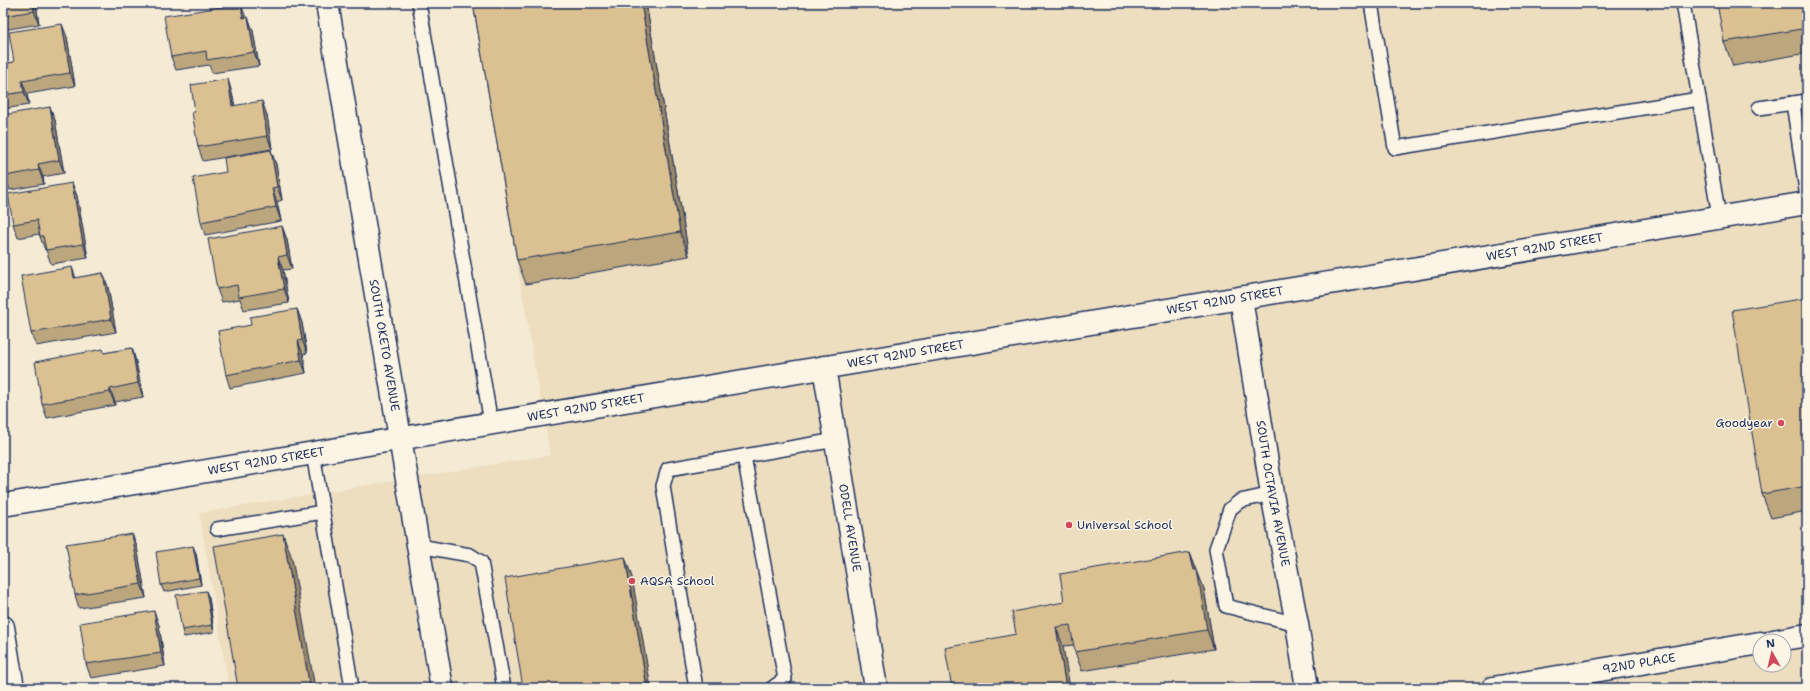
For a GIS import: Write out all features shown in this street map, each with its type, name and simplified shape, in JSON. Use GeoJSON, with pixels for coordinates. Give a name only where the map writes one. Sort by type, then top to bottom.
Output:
{"type":"FeatureCollection","features":[{"type":"Feature","properties":{"kind":"street","name":"SOUTH OKETO AVENUE"},"geometry":{"type":"LineString","coordinates":[[327,3],[442,688]]}},
{"type":"Feature","properties":{"kind":"street","name":"WEST 92ND STREET"},"geometry":{"type":"LineString","coordinates":[[3,505],[1807,203]]}},
{"type":"Feature","properties":{"kind":"street","name":"SOUTH OCTAVIA AVENUE"},"geometry":{"type":"LineString","coordinates":[[1241,298],[1272,494],[1297,624],[1307,688]]}},
{"type":"Feature","properties":{"kind":"street","name":"ODELL AVENUE"},"geometry":{"type":"LineString","coordinates":[[824,367],[876,688]]}},
{"type":"Feature","properties":{"kind":"street"},"geometry":{"type":"LineString","coordinates":[[3,627],[13,688]]}},
{"type":"Feature","properties":{"kind":"street"},"geometry":{"type":"LineString","coordinates":[[1792,638],[1807,635]]}},
{"type":"Feature","properties":{"kind":"street","name":"92ND PLACE"},"geometry":{"type":"LineString","coordinates":[[1493,688],[1752,644]]}},
{"type":"Feature","properties":{"kind":"lane"},"geometry":{"type":"LineString","coordinates":[[419,3],[491,423]]}},
{"type":"Feature","properties":{"kind":"lane"},"geometry":{"type":"LineString","coordinates":[[1371,3],[1395,148],[1699,99]]}},
{"type":"Feature","properties":{"kind":"lane"},"geometry":{"type":"LineString","coordinates":[[1684,3],[1718,217]]}},
{"type":"Feature","properties":{"kind":"lane"},"geometry":{"type":"LineString","coordinates":[[1759,108],[1807,101]]}},
{"type":"Feature","properties":{"kind":"lane"},"geometry":{"type":"LineString","coordinates":[[1793,103],[1807,198]]}},
{"type":"Feature","properties":{"kind":"lane"},"geometry":{"type":"LineString","coordinates":[[696,688],[662,486],[668,469],[836,440]]}},
{"type":"Feature","properties":{"kind":"lane"},"geometry":{"type":"LineString","coordinates":[[313,453],[352,688]]}},
{"type":"Feature","properties":{"kind":"lane"},"geometry":{"type":"LineString","coordinates":[[744,456],[785,679],[772,688]]}},
{"type":"Feature","properties":{"kind":"lane"},"geometry":{"type":"LineString","coordinates":[[1272,494],[1240,502],[1230,509],[1216,549],[1226,606],[1297,624]]}},
{"type":"Feature","properties":{"kind":"lane"},"geometry":{"type":"LineString","coordinates":[[217,529],[323,512]]}},
{"type":"Feature","properties":{"kind":"lane"},"geometry":{"type":"LineString","coordinates":[[419,546],[470,555],[481,562],[504,688]]}},
{"type":"Feature","properties":{"kind":"shaded area"},"geometry":{"type":"Polygon","coordinates":[[[472,3],[1807,3],[1807,688],[229,688],[199,513],[550,455],[472,3]]]}},
{"type":"Feature","properties":{"kind":"building"},"geometry":{"type":"Polygon","coordinates":[[[3,3],[33,3],[34,11],[3,16],[3,3]]]}},
{"type":"Feature","properties":{"kind":"building"},"geometry":{"type":"Polygon","coordinates":[[[473,3],[641,3],[680,232],[517,260],[473,3]]]}},
{"type":"Feature","properties":{"kind":"building"},"geometry":{"type":"Polygon","coordinates":[[[1717,3],[1806,3],[1807,28],[1724,42],[1717,3]]]}},
{"type":"Feature","properties":{"kind":"building"},"geometry":{"type":"Polygon","coordinates":[[[241,4],[243,18],[248,17],[254,52],[207,60],[206,51],[171,57],[164,16],[241,4]]]}},
{"type":"Feature","properties":{"kind":"building"},"geometry":{"type":"Polygon","coordinates":[[[62,24],[70,73],[22,81],[24,92],[3,95],[3,64],[14,62],[9,32],[62,24]]]}},
{"type":"Feature","properties":{"kind":"building"},"geometry":{"type":"Polygon","coordinates":[[[228,79],[232,106],[262,101],[267,136],[198,147],[192,112],[195,112],[191,85],[228,79]]]}},
{"type":"Feature","properties":{"kind":"building"},"geometry":{"type":"Polygon","coordinates":[[[50,107],[59,160],[38,164],[39,170],[5,176],[3,162],[3,131],[5,131],[3,115],[50,107]]]}},
{"type":"Feature","properties":{"kind":"building"},"geometry":{"type":"Polygon","coordinates":[[[271,150],[277,187],[272,188],[276,207],[201,222],[193,178],[226,172],[224,158],[271,150]]]}},
{"type":"Feature","properties":{"kind":"building"},"geometry":{"type":"Polygon","coordinates":[[[72,183],[83,244],[46,250],[43,236],[40,236],[37,220],[13,224],[8,194],[72,183]]]}},
{"type":"Feature","properties":{"kind":"building"},"geometry":{"type":"Polygon","coordinates":[[[282,226],[287,255],[278,257],[284,289],[239,297],[237,285],[217,289],[208,239],[282,226]]]}},
{"type":"Feature","properties":{"kind":"building"},"geometry":{"type":"Polygon","coordinates":[[[72,267],[74,278],[103,273],[111,319],[31,333],[21,276],[72,267]]]}},
{"type":"Feature","properties":{"kind":"building","name":"Goodyear"},"geometry":{"type":"Polygon","coordinates":[[[1807,298],[1807,486],[1762,494],[1732,310],[1807,298]]]}},
{"type":"Feature","properties":{"kind":"building"},"geometry":{"type":"Polygon","coordinates":[[[297,309],[302,340],[298,341],[301,360],[226,375],[218,331],[251,325],[250,317],[297,309]]]}},
{"type":"Feature","properties":{"kind":"building"},"geometry":{"type":"Polygon","coordinates":[[[132,348],[138,383],[110,389],[110,392],[42,404],[35,362],[103,349],[104,353],[132,348]]]}},
{"type":"Feature","properties":{"kind":"building"},"geometry":{"type":"Polygon","coordinates":[[[132,534],[141,584],[75,595],[66,544],[132,534]]]}},
{"type":"Feature","properties":{"kind":"building"},"geometry":{"type":"Polygon","coordinates":[[[283,534],[310,688],[238,688],[214,546],[283,534]]]}},
{"type":"Feature","properties":{"kind":"building"},"geometry":{"type":"Polygon","coordinates":[[[193,546],[199,578],[161,585],[156,552],[193,546]]]}},
{"type":"Feature","properties":{"kind":"building"},"geometry":{"type":"Polygon","coordinates":[[[1190,552],[1194,570],[1197,570],[1207,630],[1075,652],[1070,625],[1056,627],[1066,688],[952,688],[945,648],[1016,634],[1012,612],[1064,602],[1060,574],[1190,552]]]}},
{"type":"Feature","properties":{"kind":"building"},"geometry":{"type":"Polygon","coordinates":[[[625,557],[647,688],[523,688],[505,578],[625,557]]]}},
{"type":"Feature","properties":{"kind":"building"},"geometry":{"type":"Polygon","coordinates":[[[206,591],[212,625],[182,630],[176,595],[206,591]]]}},
{"type":"Feature","properties":{"kind":"building"},"geometry":{"type":"Polygon","coordinates":[[[154,611],[161,653],[86,664],[80,623],[154,611]]]}},
{"type":"Feature","properties":{"kind":"place","name":"Goodyear"},"geometry":{"type":"Point","coordinates":[1781,423]}},
{"type":"Feature","properties":{"kind":"place","name":"Universal School"},"geometry":{"type":"Point","coordinates":[1069,525]}},
{"type":"Feature","properties":{"kind":"place","name":"AQSA School"},"geometry":{"type":"Point","coordinates":[632,581]}}]}
